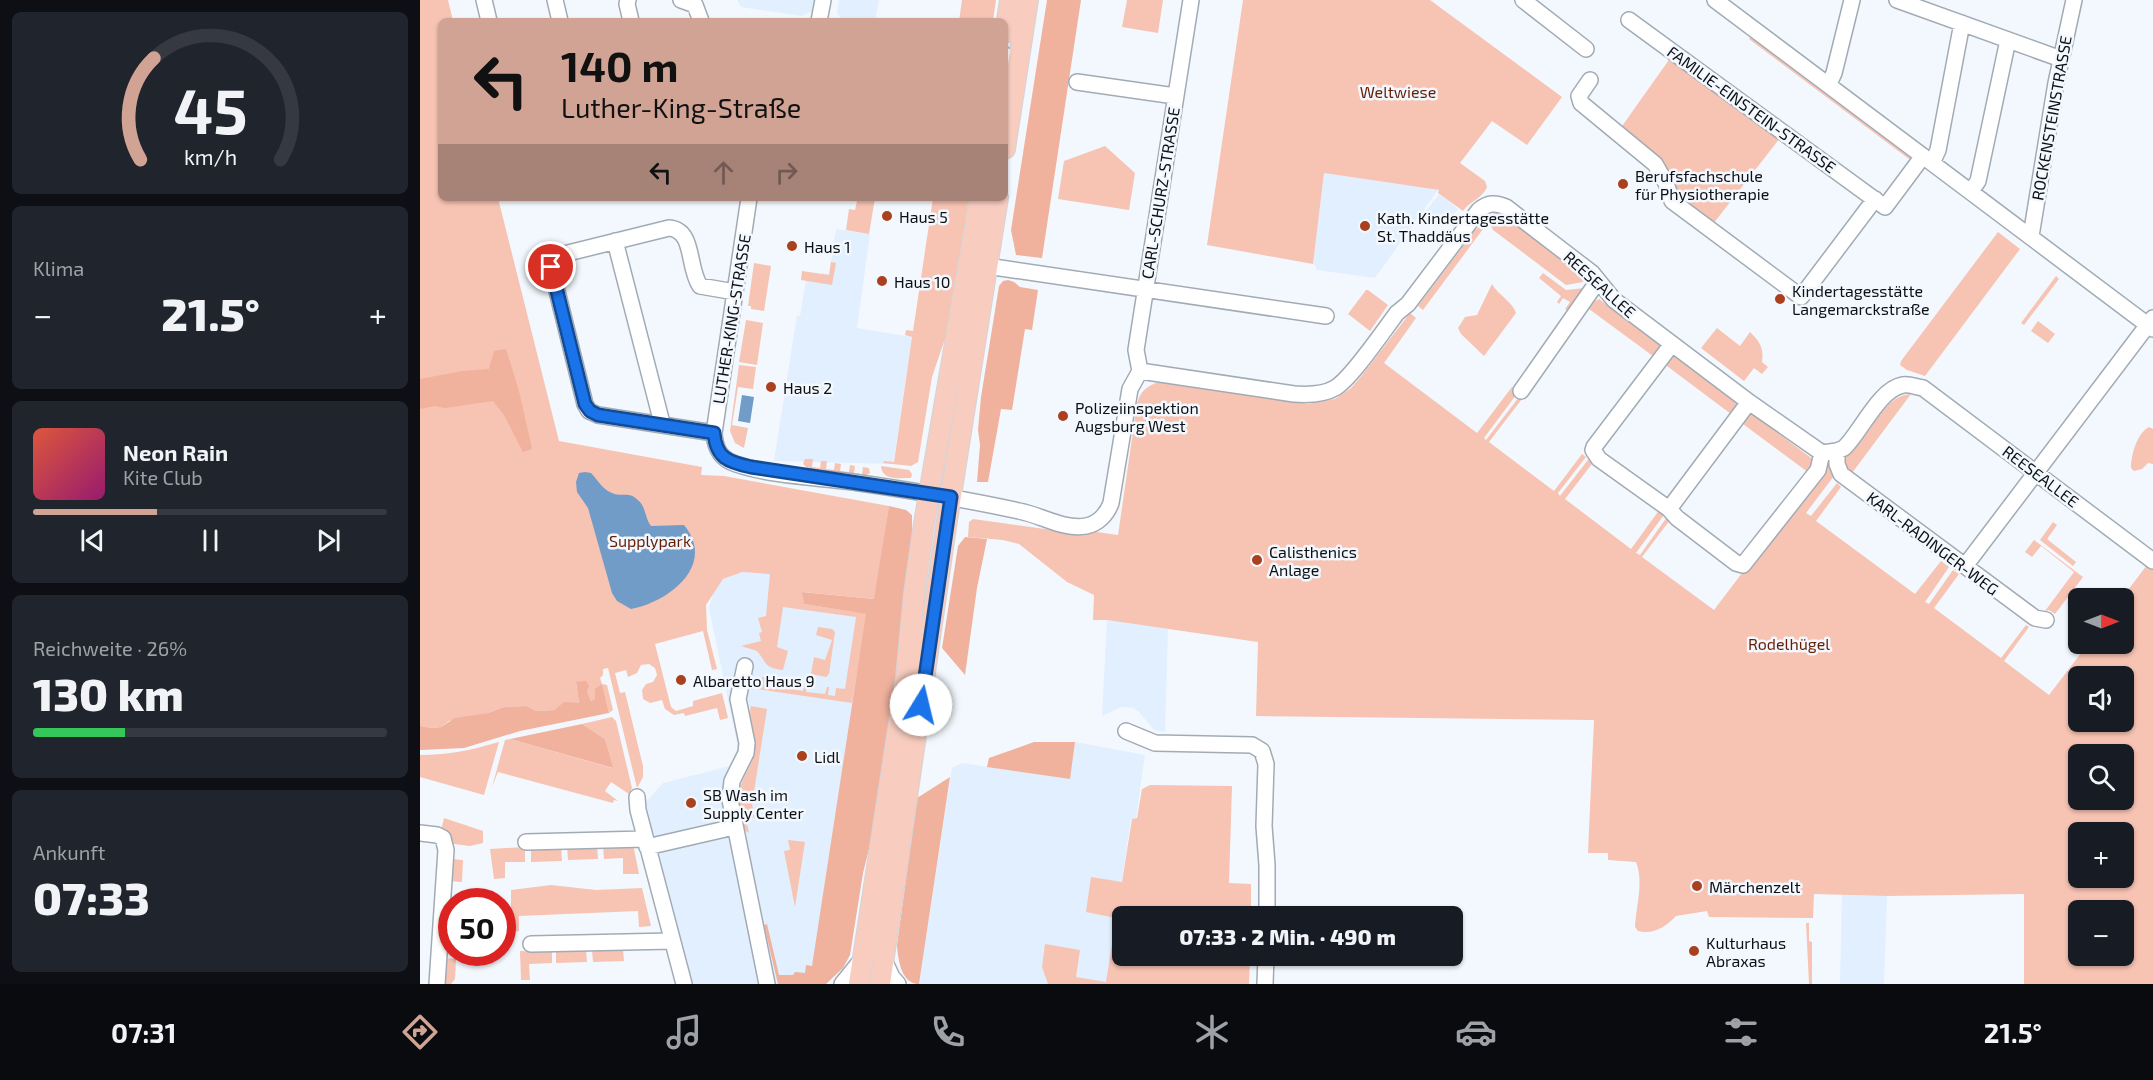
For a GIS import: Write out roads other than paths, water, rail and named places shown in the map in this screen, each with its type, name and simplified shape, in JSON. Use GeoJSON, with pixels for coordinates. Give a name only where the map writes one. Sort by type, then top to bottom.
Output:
{"type":"FeatureCollection","features":[{"type":"Feature","properties":{"kind":"main road"},"geometry":{"type":"LineString","coordinates":[[1007,18],[1010,0]]}},
{"type":"Feature","properties":{"kind":"main road"},"geometry":{"type":"LineString","coordinates":[[1008,124],[1028,0]]}},
{"type":"Feature","properties":{"kind":"main road"},"geometry":{"type":"LineString","coordinates":[[880,984],[874,958],[914,594],[979,201]]}},
{"type":"Feature","properties":{"kind":"main road"},"geometry":{"type":"LineString","coordinates":[[860,984],[874,958],[998,201]]}},
{"type":"Feature","properties":{"kind":"street"},"geometry":{"type":"LineString","coordinates":[[484,0],[488,18]]}},
{"type":"Feature","properties":{"kind":"street"},"geometry":{"type":"LineString","coordinates":[[555,0],[559,18]]}},
{"type":"Feature","properties":{"kind":"street"},"geometry":{"type":"LineString","coordinates":[[628,0],[630,18]]}},
{"type":"Feature","properties":{"kind":"street"},"geometry":{"type":"LineString","coordinates":[[681,0],[695,5],[700,18]]}},
{"type":"Feature","properties":{"kind":"street"},"geometry":{"type":"LineString","coordinates":[[820,18],[823,0]]}},
{"type":"Feature","properties":{"kind":"street","name":"CARL-SCHURZ-STRASSE"},"geometry":{"type":"LineString","coordinates":[[1140,371],[1136,350],[1191,0]]}},
{"type":"Feature","properties":{"kind":"street"},"geometry":{"type":"LineString","coordinates":[[1523,0],[1586,49]]}},
{"type":"Feature","properties":{"kind":"street"},"geometry":{"type":"LineString","coordinates":[[1714,0],[2151,324],[2031,477],[1965,566]]}},
{"type":"Feature","properties":{"kind":"street"},"geometry":{"type":"LineString","coordinates":[[1829,84],[1834,73],[1852,0]]}},
{"type":"Feature","properties":{"kind":"street"},"geometry":{"type":"LineString","coordinates":[[1897,0],[2061,59]]}},
{"type":"Feature","properties":{"kind":"street","name":"ROCKENSTEINSTRASSE"},"geometry":{"type":"LineString","coordinates":[[2031,236],[2061,59],[2074,0]]}},
{"type":"Feature","properties":{"kind":"street","name":"FAMILIE-EINSTEIN-STRASSE"},"geometry":{"type":"LineString","coordinates":[[1629,20],[1875,199]]}},
{"type":"Feature","properties":{"kind":"street"},"geometry":{"type":"LineString","coordinates":[[1590,80],[1579,96],[1581,103],[1655,164],[1666,183],[1672,201],[1801,297],[1875,199],[1885,207],[1938,150],[1962,23]]}},
{"type":"Feature","properties":{"kind":"street"},"geometry":{"type":"LineString","coordinates":[[1971,191],[1978,181],[2008,40]]}},
{"type":"Feature","properties":{"kind":"street"},"geometry":{"type":"LineString","coordinates":[[1008,58],[1010,67],[1008,83]]}},
{"type":"Feature","properties":{"kind":"street","name":"CARL-SCHURZ-STRASSE"},"geometry":{"type":"LineString","coordinates":[[1077,82],[1175,96]]}},
{"type":"Feature","properties":{"kind":"street","name":"LUTHER-KING-STRASSE"},"geometry":{"type":"LineString","coordinates":[[714,433],[749,201]]}},
{"type":"Feature","properties":{"kind":"street","name":"REESEALLEE"},"geometry":{"type":"LineString","coordinates":[[1140,371],[1294,394],[1315,394],[1335,388],[1347,379],[1397,313],[1408,304],[1479,210],[1488,204],[1499,204],[1592,273],[1614,300],[1749,402],[1829,452],[1850,442],[1885,395],[1895,388],[1904,385],[1923,388],[2153,561]]}},
{"type":"Feature","properties":{"kind":"street"},"geometry":{"type":"LineString","coordinates":[[735,292],[700,286],[695,279],[684,234],[677,228],[615,241],[560,255],[554,259],[551,267],[585,404],[590,411],[598,415],[662,423],[714,433],[719,453],[735,463],[791,474],[951,497],[1028,512],[1101,518],[1108,512],[1112,503],[1130,389],[1140,371]]}},
{"type":"Feature","properties":{"kind":"street"},"geometry":{"type":"LineString","coordinates":[[615,241],[662,423]]}},
{"type":"Feature","properties":{"kind":"street","name":"CARL-SCHURZ-STRASSE"},"geometry":{"type":"LineString","coordinates":[[987,266],[1326,316]]}},
{"type":"Feature","properties":{"kind":"street"},"geometry":{"type":"LineString","coordinates":[[1521,391],[1598,281]]}},
{"type":"Feature","properties":{"kind":"street"},"geometry":{"type":"LineString","coordinates":[[1672,344],[1593,450],[1599,459],[1669,509],[1677,518],[1736,563],[1743,565],[1818,470],[1829,452]]}},
{"type":"Feature","properties":{"kind":"street"},"geometry":{"type":"LineString","coordinates":[[1669,509],[1749,402]]}},
{"type":"Feature","properties":{"kind":"street","name":"KARL-RADINGER-WEG"},"geometry":{"type":"LineString","coordinates":[[1829,452],[1841,474],[2035,618],[2046,620]]}},
{"type":"Feature","properties":{"kind":"street"},"geometry":{"type":"LineString","coordinates":[[745,666],[738,699],[747,743],[746,753],[730,791],[734,827],[767,984]]}},
{"type":"Feature","properties":{"kind":"street"},"geometry":{"type":"LineString","coordinates":[[1126,731],[1155,742],[1252,745],[1262,751],[1266,764],[1264,826],[1267,906]]}},
{"type":"Feature","properties":{"kind":"street"},"geometry":{"type":"LineString","coordinates":[[637,798],[646,843],[684,984]]}},
{"type":"Feature","properties":{"kind":"street"},"geometry":{"type":"LineString","coordinates":[[526,842],[646,843],[734,827]]}},
{"type":"Feature","properties":{"kind":"street"},"geometry":{"type":"LineString","coordinates":[[420,833],[437,835],[443,838],[445,845],[437,984]]}},
{"type":"Feature","properties":{"kind":"street"},"geometry":{"type":"LineString","coordinates":[[531,944],[672,941]]}},
{"type":"Feature","properties":{"kind":"street"},"geometry":{"type":"LineString","coordinates":[[842,984],[874,958],[898,984]]}},
{"type":"Feature","properties":{"kind":"street"},"geometry":{"type":"LineString","coordinates":[[1265,984],[1266,966]]}},
{"type":"Feature","properties":{"kind":"water"},"geometry":{"type":"Polygon","coordinates":[[[742,395],[754,397],[750,423],[738,421],[742,395]]]}},
{"type":"Feature","properties":{"kind":"water"},"geometry":{"type":"Polygon","coordinates":[[[579,473],[591,473],[609,492],[629,495],[639,501],[651,526],[684,525],[693,540],[695,554],[692,567],[673,590],[660,599],[631,609],[617,601],[612,593],[588,508],[577,492],[576,482],[579,473]]]}},
{"type":"Feature","properties":{"kind":"place","name":"Berufsfachschule für Physiotherapie"},"geometry":{"type":"Point","coordinates":[1623,184]}},
{"type":"Feature","properties":{"kind":"place","name":"Haus 5"},"geometry":{"type":"Point","coordinates":[887,216]}},
{"type":"Feature","properties":{"kind":"place","name":"Kath. Kindertagesstätte St. Thaddäus"},"geometry":{"type":"Point","coordinates":[1365,226]}},
{"type":"Feature","properties":{"kind":"place","name":"Haus 1"},"geometry":{"type":"Point","coordinates":[792,246]}},
{"type":"Feature","properties":{"kind":"place","name":"Haus 10"},"geometry":{"type":"Point","coordinates":[882,281]}},
{"type":"Feature","properties":{"kind":"place","name":"Kindertagesstätte Langemarckstraße"},"geometry":{"type":"Point","coordinates":[1780,299]}},
{"type":"Feature","properties":{"kind":"place","name":"Haus 2"},"geometry":{"type":"Point","coordinates":[771,387]}},
{"type":"Feature","properties":{"kind":"place","name":"Polizeiinspektion Augsburg West"},"geometry":{"type":"Point","coordinates":[1063,416]}},
{"type":"Feature","properties":{"kind":"place","name":"Calisthenics Anlage"},"geometry":{"type":"Point","coordinates":[1257,560]}},
{"type":"Feature","properties":{"kind":"place","name":"Albaretto Haus 9"},"geometry":{"type":"Point","coordinates":[681,680]}},
{"type":"Feature","properties":{"kind":"place","name":"Lidl"},"geometry":{"type":"Point","coordinates":[802,756]}},
{"type":"Feature","properties":{"kind":"place","name":"SB Wash im Supply Center"},"geometry":{"type":"Point","coordinates":[691,803]}},
{"type":"Feature","properties":{"kind":"place","name":"Märchenzelt"},"geometry":{"type":"Point","coordinates":[1697,886]}},
{"type":"Feature","properties":{"kind":"place","name":"Kulturhaus Abraxas"},"geometry":{"type":"Point","coordinates":[1694,951]}},
{"type":"Feature","properties":{"kind":"park label","name":"Weltwiese"},"geometry":{"type":"Point","coordinates":[1398,91]}},
{"type":"Feature","properties":{"kind":"park label","name":"Supplypark"},"geometry":{"type":"Point","coordinates":[650,540]}},
{"type":"Feature","properties":{"kind":"park label","name":"Rodelhügel"},"geometry":{"type":"Point","coordinates":[1789,643]}}]}
